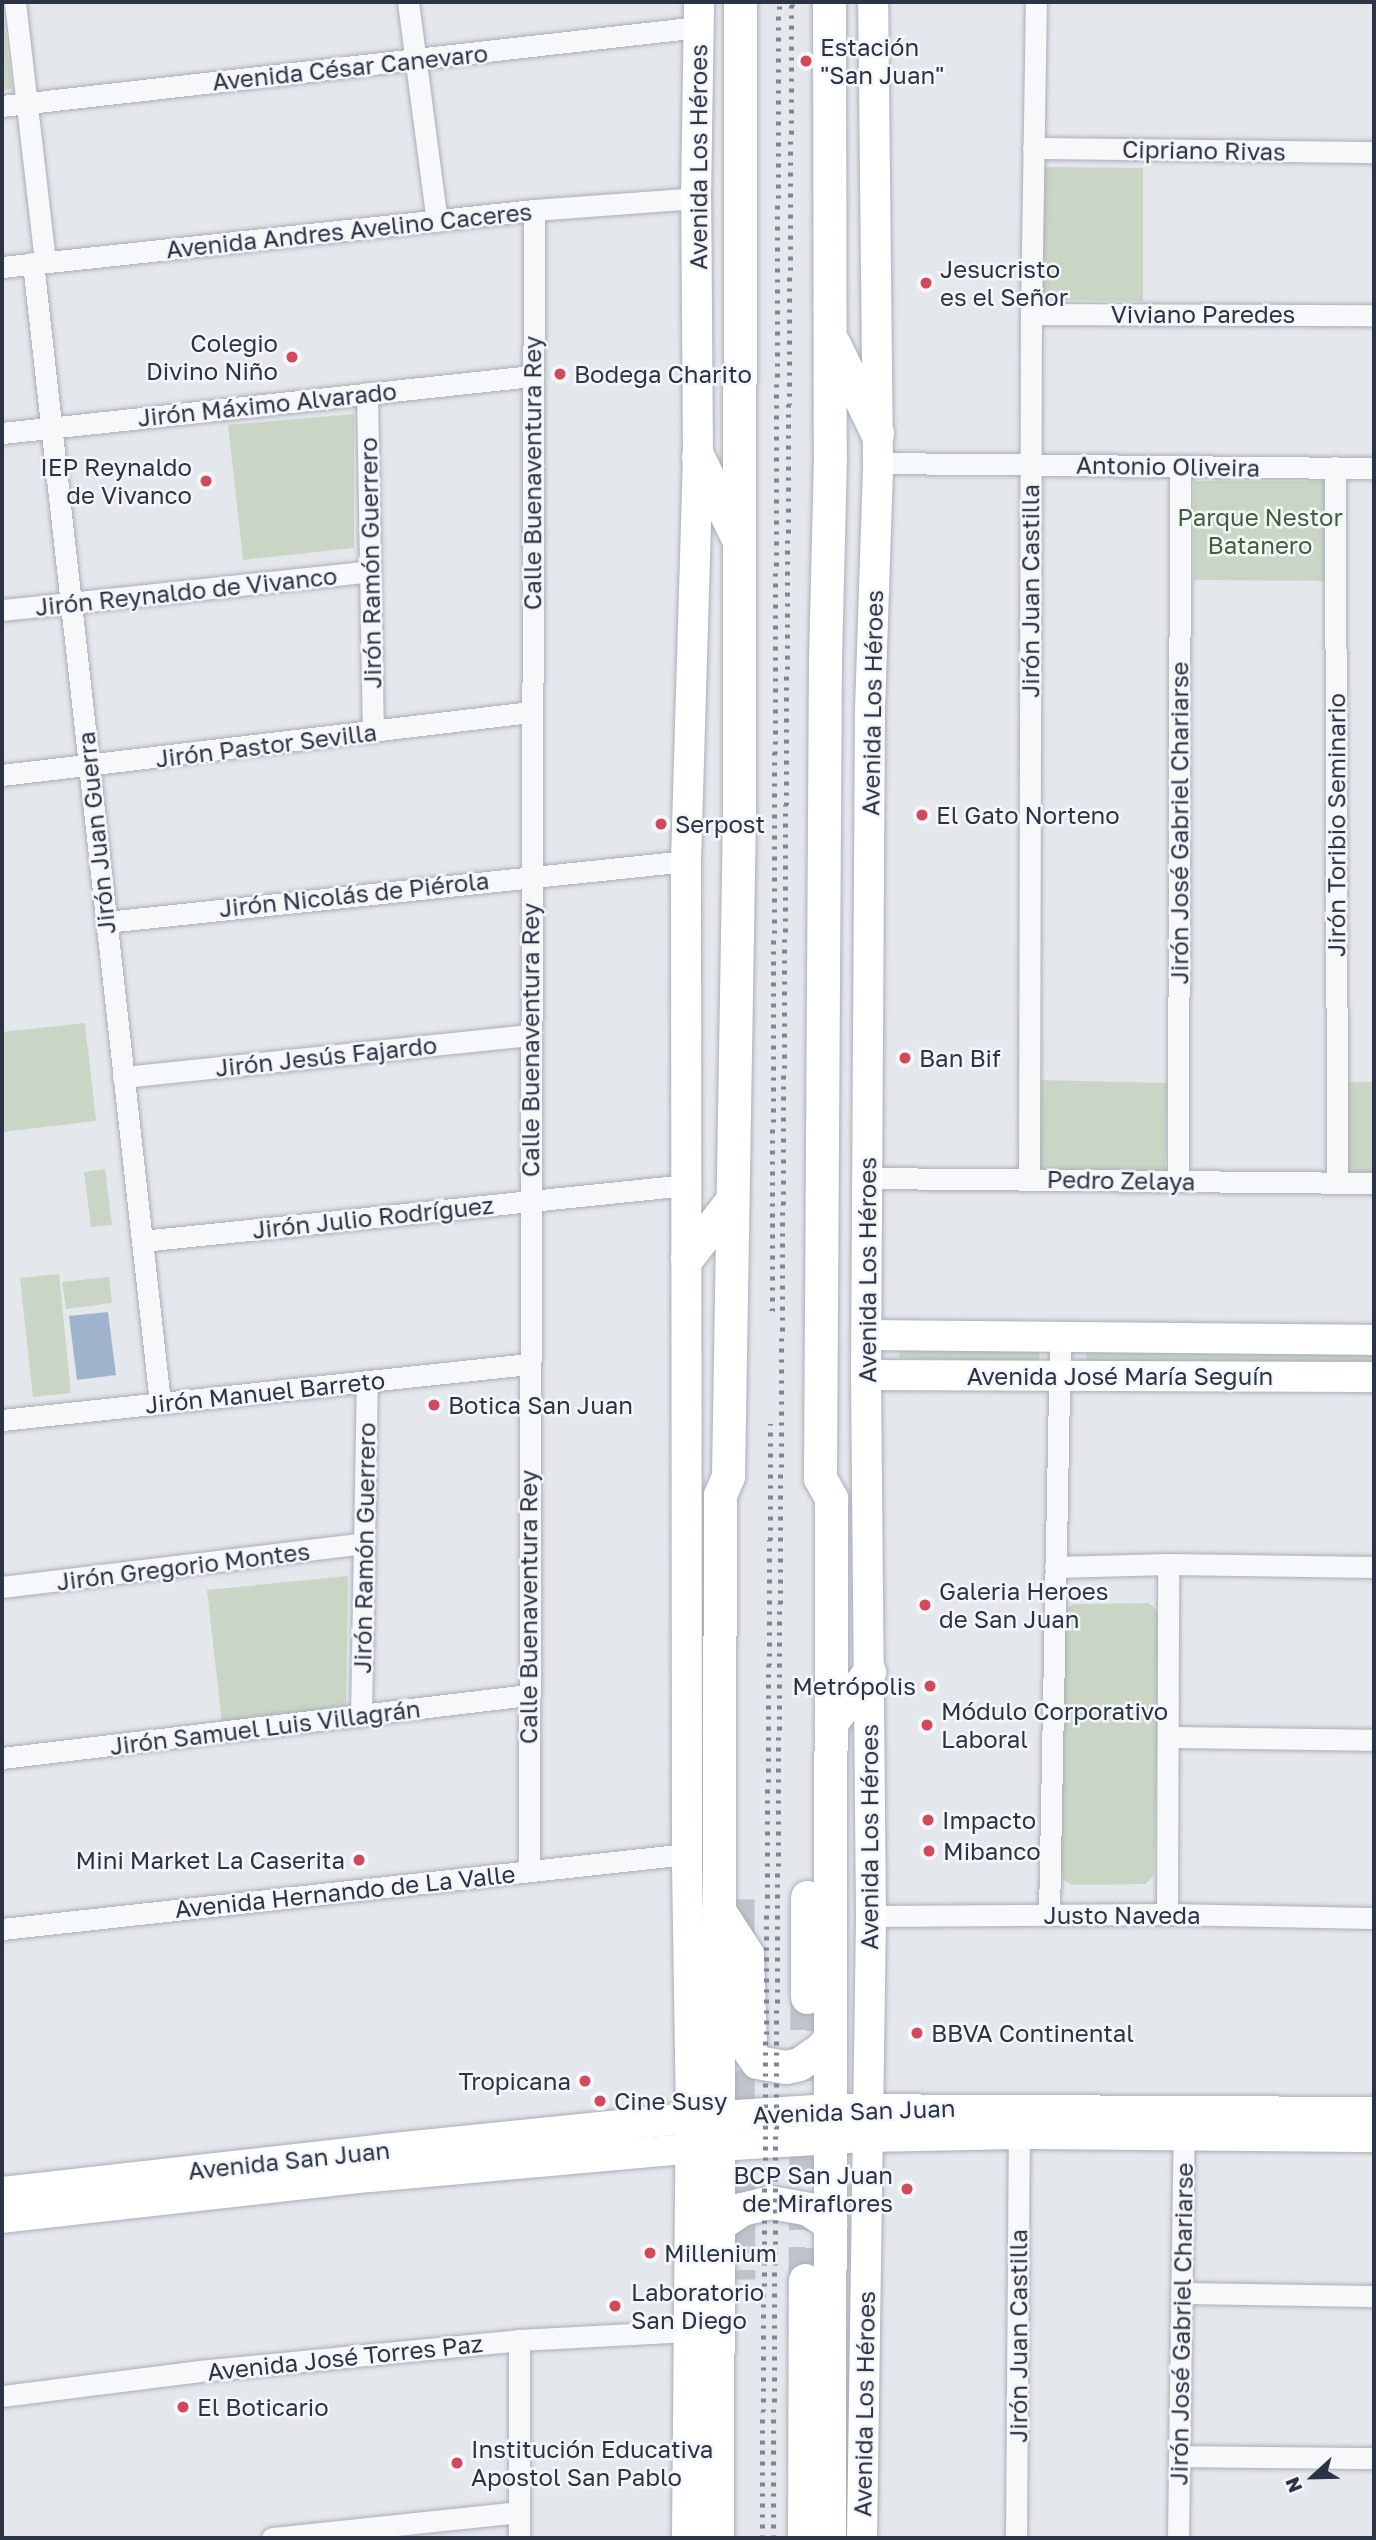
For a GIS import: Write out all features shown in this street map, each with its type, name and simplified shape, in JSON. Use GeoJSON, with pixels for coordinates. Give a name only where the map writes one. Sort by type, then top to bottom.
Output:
{"type":"FeatureCollection","features":[{"type":"Feature","properties":{"kind":"main road","name":"Avenida Los Héroes"},"geometry":{"type":"LineString","coordinates":[[717,2538],[718,2224],[705,2132],[728,1904],[720,1495],[728,1476],[732,1200],[740,544],[740,2]]}},
{"type":"Feature","properties":{"kind":"main road","name":"Avenida Los Héroes"},"geometry":{"type":"LineString","coordinates":[[829,2],[831,339],[825,667],[820,1478],[831,1498],[830,2538]]}},
{"type":"Feature","properties":{"kind":"main road"},"geometry":{"type":"LineString","coordinates":[[831,339],[878,448]]}},
{"type":"Feature","properties":{"kind":"main road"},"geometry":{"type":"LineString","coordinates":[[698,457],[740,544]]}},
{"type":"Feature","properties":{"kind":"main road"},"geometry":{"type":"LineString","coordinates":[[687,1258],[732,1200]]}},
{"type":"Feature","properties":{"kind":"main road","name":"Avenida Los Héroes"},"geometry":{"type":"LineString","coordinates":[[807,1997],[809,1497],[820,1478]]}},
{"type":"Feature","properties":{"kind":"main road"},"geometry":{"type":"LineString","coordinates":[[831,1723],[869,1672]]}},
{"type":"Feature","properties":{"kind":"main road"},"geometry":{"type":"LineString","coordinates":[[728,1904],[747,1954],[749,2043],[750,2052],[757,2062],[786,2067],[799,2064],[822,2048],[830,2038]]}},
{"type":"Feature","properties":{"kind":"main road"},"geometry":{"type":"LineString","coordinates":[[718,2224],[742,2209],[770,2202],[808,2209],[830,2224]]}},
{"type":"Feature","properties":{"kind":"main road"},"geometry":{"type":"LineString","coordinates":[[738,2279],[739,2538]]}},
{"type":"Feature","properties":{"kind":"main road"},"geometry":{"type":"LineString","coordinates":[[804,2538],[805,2280]]}},
{"type":"Feature","properties":{"kind":"street","name":"Jirón Juan Guerra"},"geometry":{"type":"LineString","coordinates":[[15,2],[27,104],[51,428],[160,1403]]}},
{"type":"Feature","properties":{"kind":"street"},"geometry":{"type":"LineString","coordinates":[[408,2],[437,221]]}},
{"type":"Feature","properties":{"kind":"street","name":"Avenida Los Héroes"},"geometry":{"type":"LineString","coordinates":[[862,2538],[871,1916],[866,1375],[870,719],[878,448],[873,2]]}},
{"type":"Feature","properties":{"kind":"street","name":"Jirón Juan Castilla"},"geometry":{"type":"LineString","coordinates":[[1029,1179],[1031,314],[1036,2]]}},
{"type":"Feature","properties":{"kind":"street","name":"Avenida César Canevaro"},"geometry":{"type":"LineString","coordinates":[[2,106],[415,60],[699,15]]}},
{"type":"Feature","properties":{"kind":"street","name":"Avenida Los Héroes"},"geometry":{"type":"LineString","coordinates":[[687,2538],[689,2331],[705,2132],[687,1854],[686,861],[698,457],[696,198],[699,15]]}},
{"type":"Feature","properties":{"kind":"street","name":"Cipriano Rivas"},"geometry":{"type":"LineString","coordinates":[[1033,148],[1374,152]]}},
{"type":"Feature","properties":{"kind":"street","name":"Avenida Andres Avelino Caceres"},"geometry":{"type":"LineString","coordinates":[[2,267],[534,211],[696,198]]}},
{"type":"Feature","properties":{"kind":"street","name":"Calle Buenaventura Rey"},"geometry":{"type":"LineString","coordinates":[[528,1870],[530,712],[534,211]]}},
{"type":"Feature","properties":{"kind":"street","name":"Viviano Paredes"},"geometry":{"type":"LineString","coordinates":[[1031,314],[1374,315]]}},
{"type":"Feature","properties":{"kind":"street","name":"Jirón Máximo Alvarado"},"geometry":{"type":"LineString","coordinates":[[2,433],[533,376]]}},
{"type":"Feature","properties":{"kind":"street","name":"Jirón Ramón Guerrero"},"geometry":{"type":"LineString","coordinates":[[367,393],[373,732]]}},
{"type":"Feature","properties":{"kind":"street","name":"Antonio Oliveira"},"geometry":{"type":"LineString","coordinates":[[878,448],[1031,464],[1374,468]]}},
{"type":"Feature","properties":{"kind":"street","name":"Jirón José Gabriel Chariarse"},"geometry":{"type":"LineString","coordinates":[[1178,1181],[1180,466]]}},
{"type":"Feature","properties":{"kind":"street","name":"Jirón Toribio Seminario"},"geometry":{"type":"LineString","coordinates":[[1335,467],[1337,1183]]}},
{"type":"Feature","properties":{"kind":"street","name":"Jirón Reynaldo de Vivanco"},"geometry":{"type":"LineString","coordinates":[[2,610],[370,571]]}},
{"type":"Feature","properties":{"kind":"street","name":"Jirón Pastor Sevilla"},"geometry":{"type":"LineString","coordinates":[[2,775],[89,767],[530,712]]}},
{"type":"Feature","properties":{"kind":"street","name":"Jirón Nicolás de Piérola"},"geometry":{"type":"LineString","coordinates":[[106,922],[530,875],[686,861]]}},
{"type":"Feature","properties":{"kind":"street","name":"Jirón Jesús Fajardo"},"geometry":{"type":"LineString","coordinates":[[123,1077],[529,1035]]}},
{"type":"Feature","properties":{"kind":"street","name":"Pedro Zelaya"},"geometry":{"type":"LineString","coordinates":[[867,1178],[1374,1183]]}},
{"type":"Feature","properties":{"kind":"street","name":"Jirón Julio Rodríguez"},"geometry":{"type":"LineString","coordinates":[[142,1241],[687,1185]]}},
{"type":"Feature","properties":{"kind":"street","name":"Avenida José María Seguín"},"geometry":{"type":"LineString","coordinates":[[866,1335],[1374,1340]]}},
{"type":"Feature","properties":{"kind":"street"},"geometry":{"type":"LineString","coordinates":[[1049,1915],[1060,1337]]}},
{"type":"Feature","properties":{"kind":"street","name":"Jirón Manuel Barreto"},"geometry":{"type":"LineString","coordinates":[[2,1420],[529,1364]]}},
{"type":"Feature","properties":{"kind":"street","name":"Avenida José María Seguín"},"geometry":{"type":"LineString","coordinates":[[866,1375],[1374,1377]]}},
{"type":"Feature","properties":{"kind":"street","name":"Jirón Ramón Guerrero"},"geometry":{"type":"LineString","coordinates":[[361,1716],[367,1381]]}},
{"type":"Feature","properties":{"kind":"street","name":"Jirón Gregorio Montes"},"geometry":{"type":"LineString","coordinates":[[2,1587],[364,1543]]}},
{"type":"Feature","properties":{"kind":"street"},"geometry":{"type":"LineString","coordinates":[[1055,1567],[1168,1564],[1374,1567]]}},
{"type":"Feature","properties":{"kind":"street"},"geometry":{"type":"LineString","coordinates":[[1167,1914],[1168,1564]]}},
{"type":"Feature","properties":{"kind":"street","name":"Jirón Samuel Luis Villagrán"},"geometry":{"type":"LineString","coordinates":[[2,1758],[528,1695]]}},
{"type":"Feature","properties":{"kind":"street"},"geometry":{"type":"LineString","coordinates":[[1168,1737],[1374,1740]]}},
{"type":"Feature","properties":{"kind":"street","name":"Avenida Hernando de La Valle"},"geometry":{"type":"LineString","coordinates":[[2,1929],[687,1854]]}},
{"type":"Feature","properties":{"kind":"street","name":"Justo Naveda"},"geometry":{"type":"LineString","coordinates":[[871,1916],[1167,1914],[1374,1918]]}},
{"type":"Feature","properties":{"kind":"street","name":"Avenida San Juan"},"geometry":{"type":"LineString","coordinates":[[830,2125],[867,2107],[1184,2122],[1374,2137]]}},
{"type":"Feature","properties":{"kind":"street","name":"Avenida San Juan"},"geometry":{"type":"LineString","coordinates":[[2,2192],[705,2132],[830,2125],[867,2137],[1019,2134],[1374,2112]]}},
{"type":"Feature","properties":{"kind":"street","name":"Jirón José Gabriel Chariarse"},"geometry":{"type":"LineString","coordinates":[[1178,2538],[1184,2122]]}},
{"type":"Feature","properties":{"kind":"street","name":"Avenida San Juan"},"geometry":{"type":"LineString","coordinates":[[2,2218],[370,2177],[705,2132]]}},
{"type":"Feature","properties":{"kind":"street","name":"Jirón Juan Castilla"},"geometry":{"type":"LineString","coordinates":[[1016,2538],[1019,2134]]}},
{"type":"Feature","properties":{"kind":"street"},"geometry":{"type":"LineString","coordinates":[[1181,2293],[1374,2296]]}},
{"type":"Feature","properties":{"kind":"street","name":"Avenida José Torres Paz"},"geometry":{"type":"LineString","coordinates":[[2,2396],[199,2371],[519,2340],[689,2331]]}},
{"type":"Feature","properties":{"kind":"street"},"geometry":{"type":"LineString","coordinates":[[519,2340],[519,2538]]}},
{"type":"Feature","properties":{"kind":"street"},"geometry":{"type":"LineString","coordinates":[[1179,2456],[1374,2458]]}},
{"type":"Feature","properties":{"kind":"street"},"geometry":{"type":"LineString","coordinates":[[272,2538],[351,2534],[519,2512]]}},
{"type":"Feature","properties":{"kind":"green space"},"geometry":{"type":"Polygon","coordinates":[[[2,2],[12,89],[2,90],[2,2]]]}},
{"type":"Feature","properties":{"kind":"green space"},"geometry":{"type":"Polygon","coordinates":[[[1044,167],[1143,168],[1143,301],[1042,300],[1044,167]]]}},
{"type":"Feature","properties":{"kind":"green space"},"geometry":{"type":"Polygon","coordinates":[[[354,414],[354,548],[243,560],[228,425],[354,414]]]}},
{"type":"Feature","properties":{"kind":"green space","name":"Parque Nestor Batanero"},"geometry":{"type":"Polygon","coordinates":[[[1194,481],[1326,481],[1326,581],[1194,580],[1194,481]]]}},
{"type":"Feature","properties":{"kind":"green space"},"geometry":{"type":"Polygon","coordinates":[[[85,1023],[96,1121],[2,1132],[2,1032],[85,1023]]]}},
{"type":"Feature","properties":{"kind":"green space"},"geometry":{"type":"Polygon","coordinates":[[[1037,1080],[1167,1083],[1165,1174],[1036,1172],[1037,1080]]]}},
{"type":"Feature","properties":{"kind":"green space"},"geometry":{"type":"Polygon","coordinates":[[[1347,1082],[1374,1082],[1374,1173],[1347,1173],[1347,1082]]]}},
{"type":"Feature","properties":{"kind":"green space"},"geometry":{"type":"Polygon","coordinates":[[[105,1169],[112,1225],[91,1227],[84,1172],[105,1169]]]}},
{"type":"Feature","properties":{"kind":"green space"},"geometry":{"type":"Polygon","coordinates":[[[59,1274],[71,1393],[33,1397],[20,1278],[59,1274]]]}},
{"type":"Feature","properties":{"kind":"green space"},"geometry":{"type":"Polygon","coordinates":[[[109,1277],[112,1303],[66,1309],[62,1282],[109,1277]]]}},
{"type":"Feature","properties":{"kind":"green space"},"geometry":{"type":"Polygon","coordinates":[[[900,1345],[1040,1349],[1039,1363],[899,1358],[900,1345]]]}},
{"type":"Feature","properties":{"kind":"green space"},"geometry":{"type":"Polygon","coordinates":[[[1086,1347],[1374,1351],[1374,1367],[1086,1362],[1086,1347]]]}},
{"type":"Feature","properties":{"kind":"green space"},"geometry":{"type":"Polygon","coordinates":[[[348,1576],[346,1707],[222,1723],[207,1590],[348,1576]]]}},
{"type":"Feature","properties":{"kind":"green space"},"geometry":{"type":"Polygon","coordinates":[[[1148,1603],[1157,1610],[1160,1623],[1154,1874],[1146,1884],[1072,1885],[1059,1877],[1064,1611],[1073,1604],[1148,1603]]]}},
{"type":"Feature","properties":{"kind":"water"},"geometry":{"type":"Polygon","coordinates":[[[108,1312],[116,1375],[77,1380],[69,1316],[108,1312]]]}},
{"type":"Feature","properties":{"kind":"tunnel"},"geometry":{"type":"LineString","coordinates":[[738,1899],[738,1956]]}},
{"type":"Feature","properties":{"kind":"tunnel"},"geometry":{"type":"LineString","coordinates":[[805,2280],[807,1997]]}},
{"type":"Feature","properties":{"kind":"tunnel"},"geometry":{"type":"LineString","coordinates":[[738,2020],[739,2279]]}},
{"type":"Feature","properties":{"kind":"railway"},"geometry":{"type":"LineString","coordinates":[[772,1311],[779,2]]}},
{"type":"Feature","properties":{"kind":"railway"},"geometry":{"type":"LineString","coordinates":[[773,2538],[792,2]]}},
{"type":"Feature","properties":{"kind":"railway"},"geometry":{"type":"LineString","coordinates":[[762,2538],[771,1423]]}},
{"type":"Feature","properties":{"kind":"place","name":"Estación \"San Juan\""},"geometry":{"type":"Point","coordinates":[806,61]}},
{"type":"Feature","properties":{"kind":"place","name":"Jesucristo es el Señor"},"geometry":{"type":"Point","coordinates":[926,283]}},
{"type":"Feature","properties":{"kind":"place","name":"Colegio Divino Niño"},"geometry":{"type":"Point","coordinates":[292,357]}},
{"type":"Feature","properties":{"kind":"place","name":"Bodega Charito"},"geometry":{"type":"Point","coordinates":[560,374]}},
{"type":"Feature","properties":{"kind":"place","name":"IEP Reynaldo de Vivanco"},"geometry":{"type":"Point","coordinates":[206,481]}},
{"type":"Feature","properties":{"kind":"place","name":"El Gato Norteno"},"geometry":{"type":"Point","coordinates":[922,815]}},
{"type":"Feature","properties":{"kind":"place","name":"Serpost"},"geometry":{"type":"Point","coordinates":[661,824]}},
{"type":"Feature","properties":{"kind":"place","name":"Ban Bif"},"geometry":{"type":"Point","coordinates":[905,1058]}},
{"type":"Feature","properties":{"kind":"place","name":"Botica San Juan"},"geometry":{"type":"Point","coordinates":[434,1405]}},
{"type":"Feature","properties":{"kind":"place","name":"Galeria Heroes de San Juan"},"geometry":{"type":"Point","coordinates":[925,1605]}},
{"type":"Feature","properties":{"kind":"place","name":"Metrópolis"},"geometry":{"type":"Point","coordinates":[930,1686]}},
{"type":"Feature","properties":{"kind":"place","name":"Módulo Corporativo Laboral"},"geometry":{"type":"Point","coordinates":[927,1725]}},
{"type":"Feature","properties":{"kind":"place","name":"Impacto"},"geometry":{"type":"Point","coordinates":[928,1820]}},
{"type":"Feature","properties":{"kind":"place","name":"Mibanco"},"geometry":{"type":"Point","coordinates":[929,1851]}},
{"type":"Feature","properties":{"kind":"place","name":"Mini Market La Caserita"},"geometry":{"type":"Point","coordinates":[359,1860]}},
{"type":"Feature","properties":{"kind":"place","name":"BBVA Continental"},"geometry":{"type":"Point","coordinates":[917,2033]}},
{"type":"Feature","properties":{"kind":"place","name":"Tropicana"},"geometry":{"type":"Point","coordinates":[585,2081]}},
{"type":"Feature","properties":{"kind":"place","name":"Cine Susy"},"geometry":{"type":"Point","coordinates":[600,2101]}},
{"type":"Feature","properties":{"kind":"place","name":"BCP San Juan de Miraflores"},"geometry":{"type":"Point","coordinates":[907,2189]}},
{"type":"Feature","properties":{"kind":"place","name":"Millenium"},"geometry":{"type":"Point","coordinates":[650,2253]}},
{"type":"Feature","properties":{"kind":"place","name":"Laboratorio San Diego"},"geometry":{"type":"Point","coordinates":[615,2306]}},
{"type":"Feature","properties":{"kind":"place","name":"El Boticario"},"geometry":{"type":"Point","coordinates":[183,2407]}},
{"type":"Feature","properties":{"kind":"place","name":"Institución Educativa Apostol San Pablo"},"geometry":{"type":"Point","coordinates":[457,2463]}}]}
